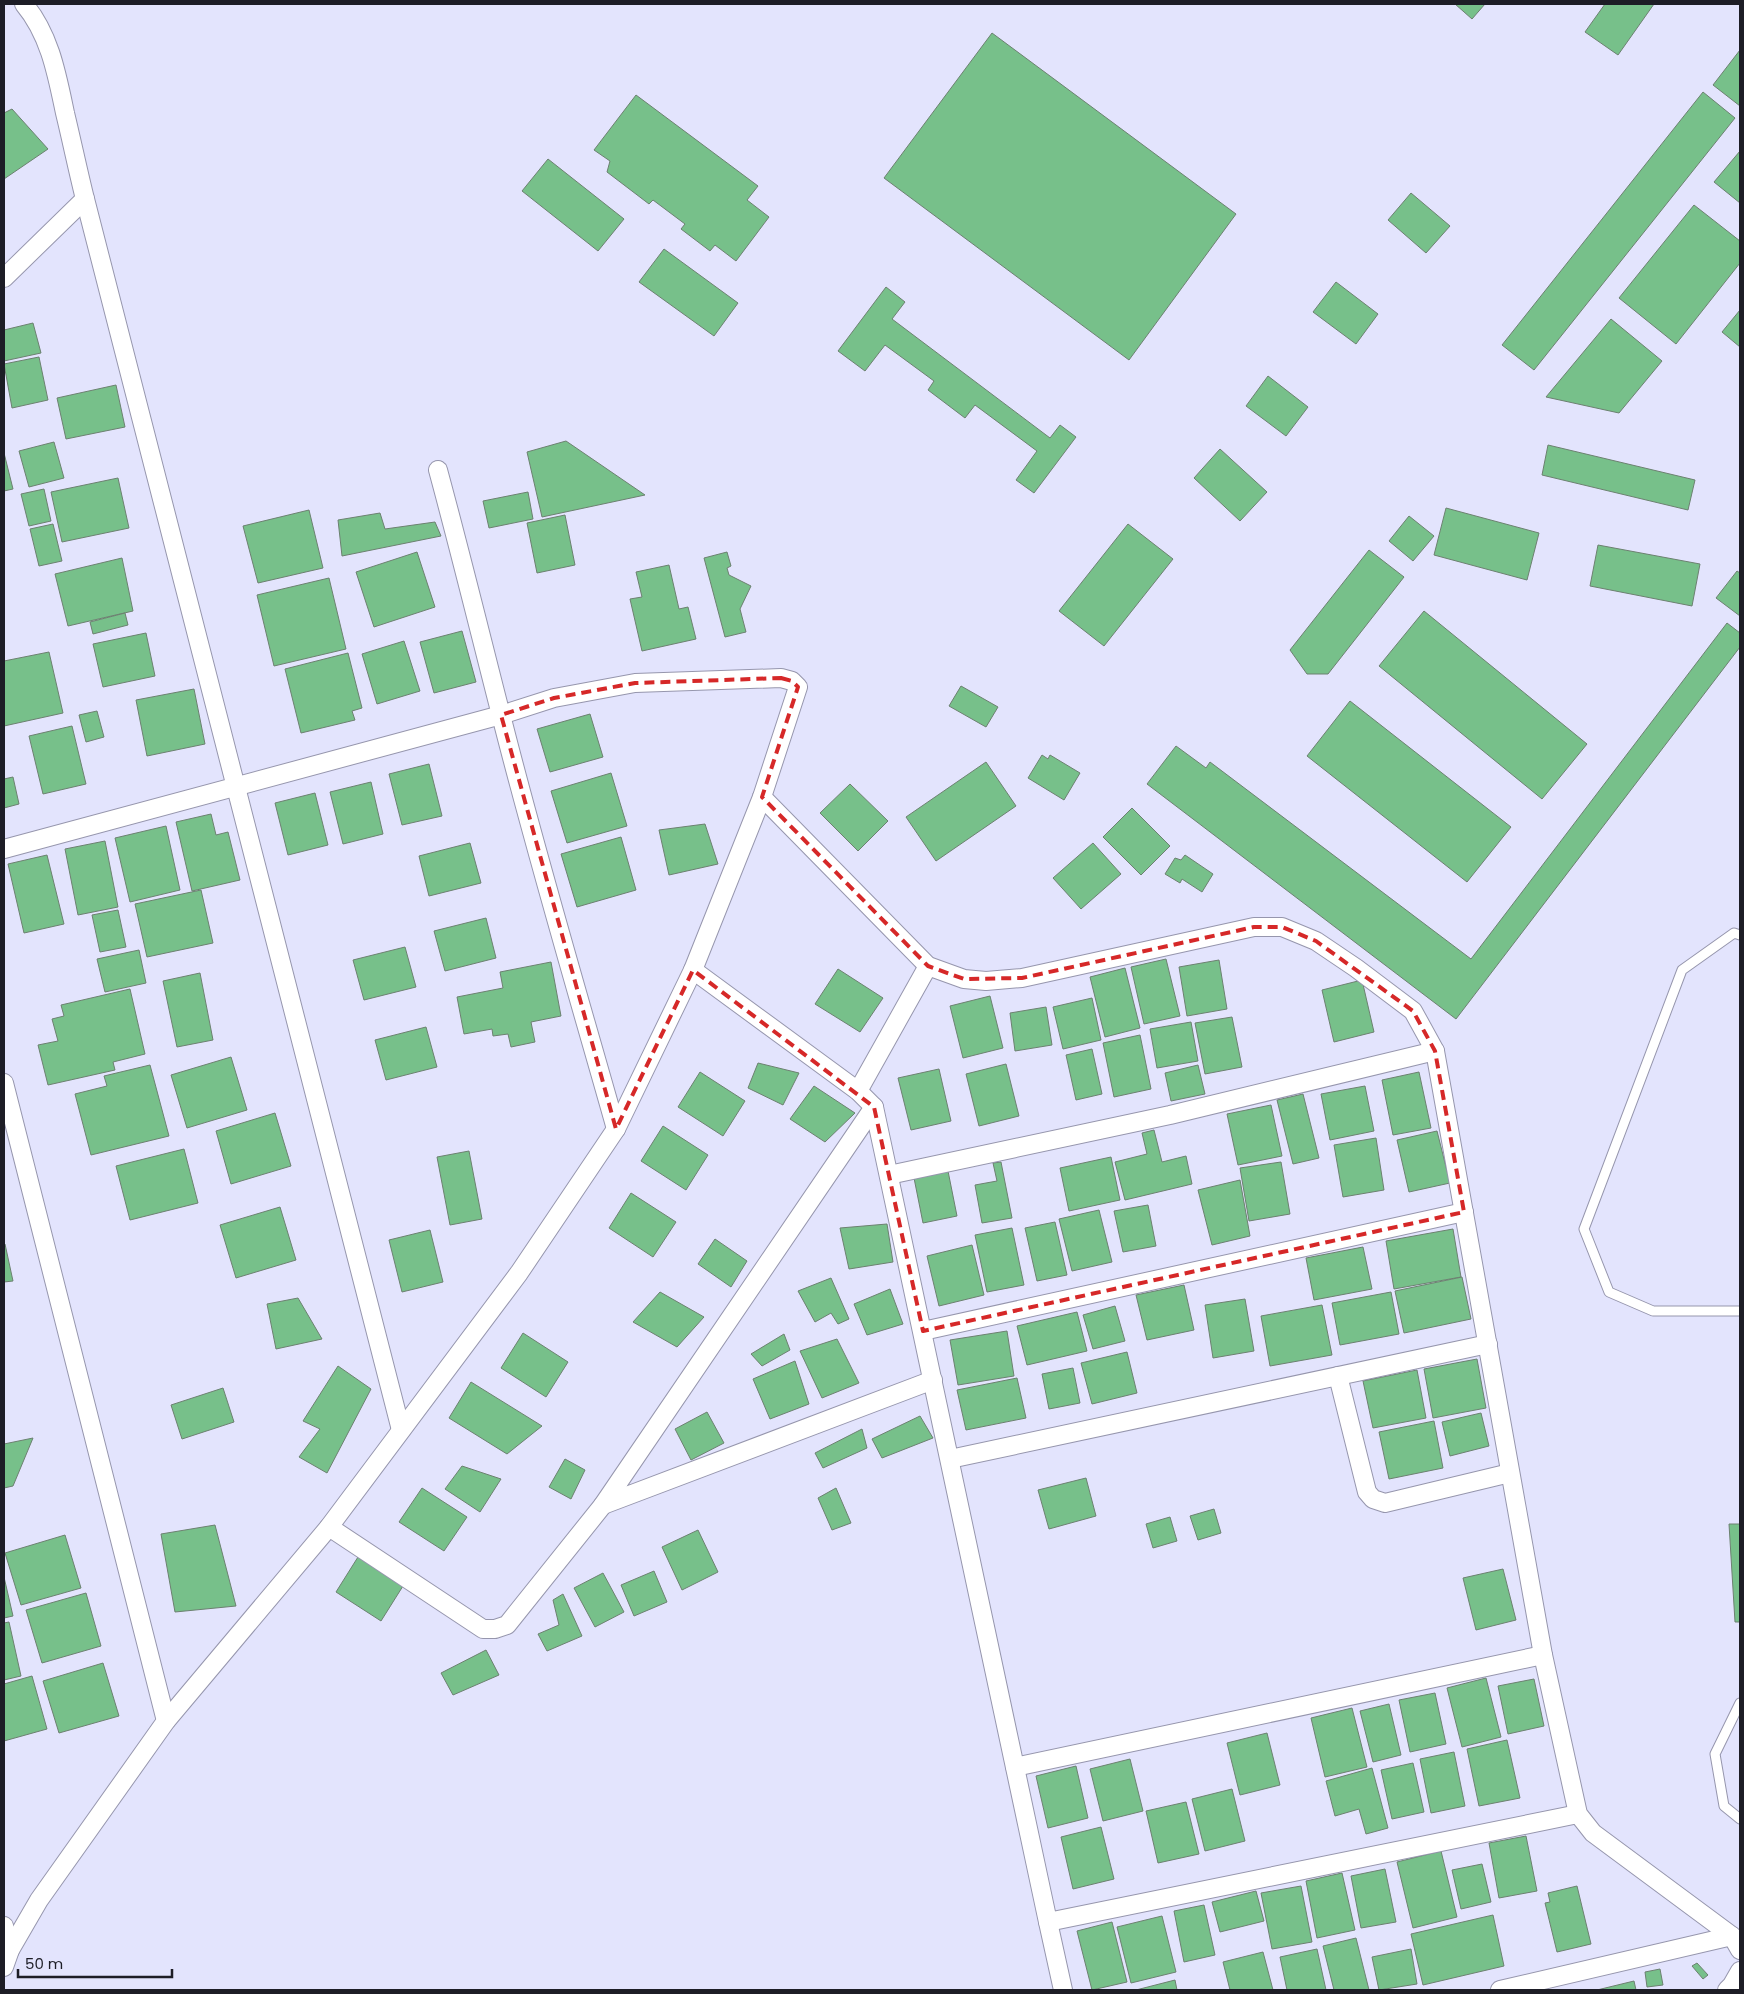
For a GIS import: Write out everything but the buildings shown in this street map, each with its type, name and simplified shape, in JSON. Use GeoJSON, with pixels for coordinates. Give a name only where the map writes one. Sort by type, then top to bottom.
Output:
{"type":"FeatureCollection","features":[{"type":"Feature","properties":{"kind":"street"},"geometry":{"type":"LineString","coordinates":[[24,4],[32,13],[44,34],[54,65],[85,199],[401,1430]]}},
{"type":"Feature","properties":{"kind":"street"},"geometry":{"type":"LineString","coordinates":[[4,278],[85,199]]}},
{"type":"Feature","properties":{"kind":"street"},"geometry":{"type":"LineString","coordinates":[[438,470],[556,921],[616,1129]]}},
{"type":"Feature","properties":{"kind":"street"},"geometry":{"type":"LineString","coordinates":[[4,849],[501,715],[554,698],[635,683],[781,678],[792,681],[798,687],[762,797],[693,970],[616,1129],[519,1273],[329,1528],[166,1721],[39,1900],[10,1950],[4,1967]]}},
{"type":"Feature","properties":{"kind":"street"},"geometry":{"type":"LineString","coordinates":[[762,797],[928,966],[964,979],[986,981],[1022,978],[1254,927],[1282,927],[1316,941],[1356,968],[1412,1011],[1435,1051],[1543,1655],[1578,1814],[1593,1833],[1736,1943]]}},
{"type":"Feature","properties":{"kind":"street"},"geometry":{"type":"LineString","coordinates":[[858,1091],[928,966]]}},
{"type":"Feature","properties":{"kind":"street"},"geometry":{"type":"LineString","coordinates":[[693,970],[858,1091],[874,1107],[1063,1990]]}},
{"type":"Feature","properties":{"kind":"street"},"geometry":{"type":"LineString","coordinates":[[889,1175],[1170,1115],[1435,1051]]}},
{"type":"Feature","properties":{"kind":"street"},"geometry":{"type":"LineString","coordinates":[[4,1083],[166,1721]]}},
{"type":"Feature","properties":{"kind":"street"},"geometry":{"type":"LineString","coordinates":[[329,1528],[484,1629],[495,1629],[506,1625],[603,1505],[874,1107]]}},
{"type":"Feature","properties":{"kind":"street"},"geometry":{"type":"LineString","coordinates":[[922,1331],[1464,1212]]}},
{"type":"Feature","properties":{"kind":"street"},"geometry":{"type":"LineString","coordinates":[[950,1459],[1488,1344]]}},
{"type":"Feature","properties":{"kind":"street"},"geometry":{"type":"LineString","coordinates":[[1338,1376],[1367,1492],[1373,1499],[1385,1502],[1510,1473]]}},
{"type":"Feature","properties":{"kind":"street"},"geometry":{"type":"LineString","coordinates":[[603,1505],[933,1380]]}},
{"type":"Feature","properties":{"kind":"street"},"geometry":{"type":"LineString","coordinates":[[1015,1767],[1543,1655]]}},
{"type":"Feature","properties":{"kind":"street"},"geometry":{"type":"LineString","coordinates":[[1048,1922],[1578,1814]]}},
{"type":"Feature","properties":{"kind":"street"},"geometry":{"type":"LineString","coordinates":[[4,1926],[10,1950]]}},
{"type":"Feature","properties":{"kind":"street"},"geometry":{"type":"LineString","coordinates":[[1500,1990],[1736,1943]]}},
{"type":"Feature","properties":{"kind":"street"},"geometry":{"type":"LineString","coordinates":[[1727,1990],[1740,1971]]}},
{"type":"Feature","properties":{"kind":"lane"},"geometry":{"type":"LineString","coordinates":[[1740,935],[1734,933],[1682,970],[1584,1229],[1609,1292],[1653,1311],[1740,1312]]}},
{"type":"Feature","properties":{"kind":"lane"},"geometry":{"type":"LineString","coordinates":[[1740,1703],[1716,1754],[1724,1806],[1740,1819]]}},
{"type":"Feature","properties":{"kind":"highlighted area"},"geometry":{"type":"Polygon","coordinates":[[[781,678],[792,681],[798,687],[762,797],[928,966],[964,979],[1022,978],[1254,927],[1282,927],[1316,941],[1413,1011],[1435,1051],[1464,1212],[923,1331],[874,1107],[693,970],[616,1129],[501,715],[554,698],[635,683],[781,678]]]}}]}
